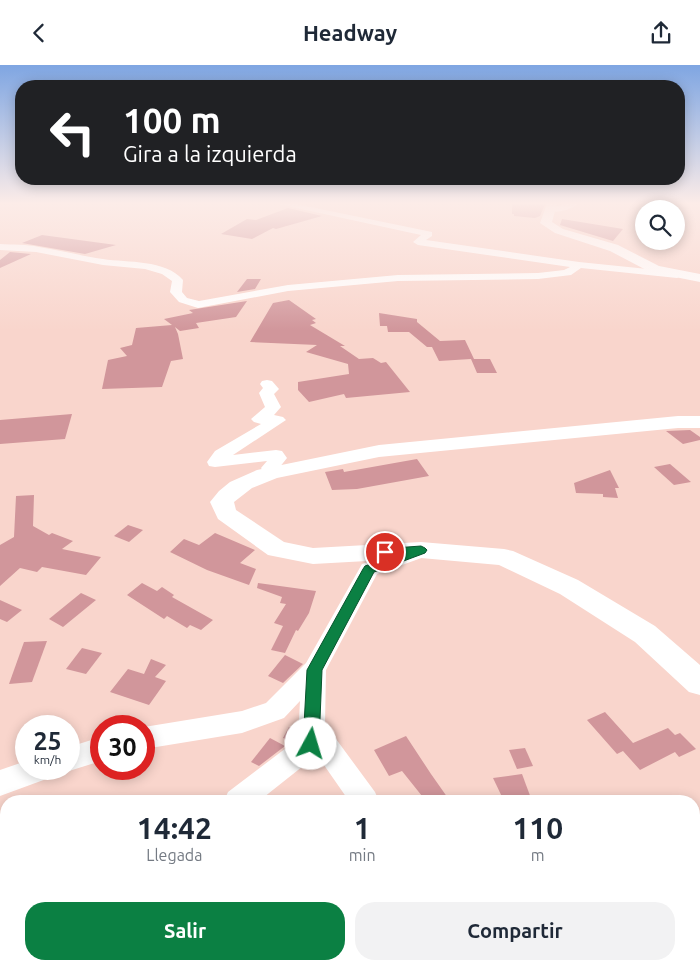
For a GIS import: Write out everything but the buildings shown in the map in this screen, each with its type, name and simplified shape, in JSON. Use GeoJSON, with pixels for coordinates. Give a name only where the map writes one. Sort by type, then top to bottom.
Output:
{"type":"FeatureCollection","features":[{"type":"Feature","properties":{"kind":"street"},"geometry":{"type":"LineString","coordinates":[[448,246],[579,265],[700,278]]}},
{"type":"Feature","properties":{"kind":"street"},"geometry":{"type":"LineString","coordinates":[[608,246],[656,269],[680,275]]}},
{"type":"Feature","properties":{"kind":"street"},"geometry":{"type":"LineString","coordinates":[[0,247],[36,249],[103,262],[146,266],[166,272],[178,280],[176,292],[183,300],[198,305],[288,288],[398,278],[538,276],[567,273],[579,265]]}},
{"type":"Feature","properties":{"kind":"street"},"geometry":{"type":"LineString","coordinates":[[267,384],[272,389],[266,393],[273,407],[258,419],[278,420],[221,455],[215,462],[276,455],[279,458],[270,468],[272,472]]}},
{"type":"Feature","properties":{"kind":"street"},"geometry":{"type":"LineString","coordinates":[[700,422],[678,422],[379,451],[255,477],[230,491],[222,502],[226,514],[277,549],[313,556],[421,550],[504,557],[569,587],[645,634],[700,683]]}},
{"type":"Feature","properties":{"kind":"street"},"geometry":{"type":"LineString","coordinates":[[155,736],[242,722],[275,711],[314,670],[369,569],[421,550]]}},
{"type":"Feature","properties":{"kind":"street"},"geometry":{"type":"LineString","coordinates":[[246,795],[311,744],[314,670]]}},
{"type":"Feature","properties":{"kind":"street"},"geometry":{"type":"LineString","coordinates":[[313,728],[361,795]]}},
{"type":"Feature","properties":{"kind":"street"},"geometry":{"type":"LineString","coordinates":[[0,783],[15,778]]}},
{"type":"Feature","properties":{"kind":"route"},"geometry":{"type":"LineString","coordinates":[[311,744],[314,670],[369,569],[421,550],[385,552]]}}]}
